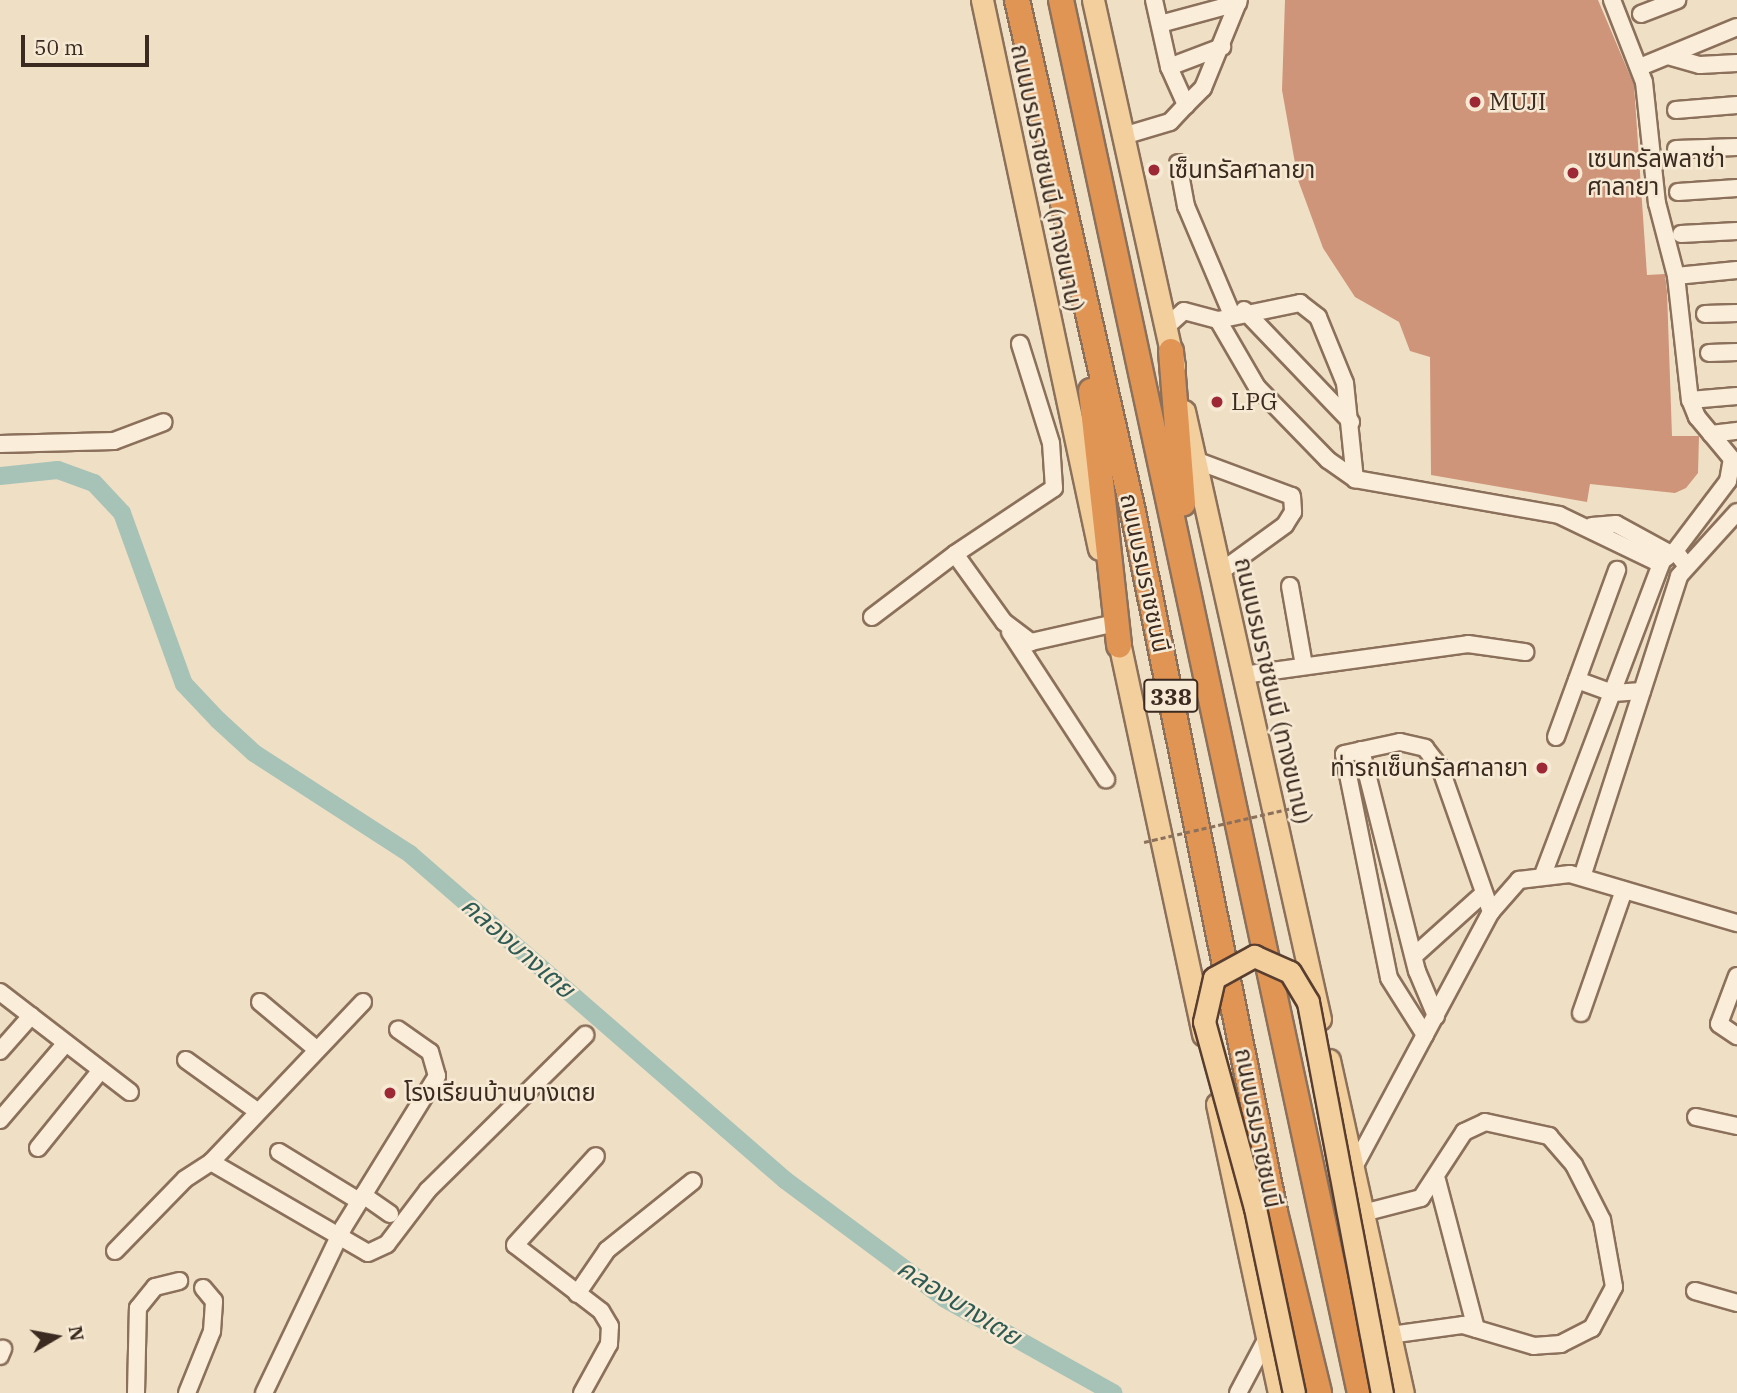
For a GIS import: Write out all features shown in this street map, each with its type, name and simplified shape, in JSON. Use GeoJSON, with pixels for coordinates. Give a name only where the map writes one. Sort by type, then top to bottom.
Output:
{"type":"FeatureCollection","features":[{"type":"Feature","properties":{"kind":"highway","name":"ถนนบรมราชชนนี"},"geometry":{"type":"LineString","coordinates":[[1017,0],[1080,292],[1133,512],[1275,1212],[1320,1393]]}},
{"type":"Feature","properties":{"kind":"highway","name":"ถนนบรมราชชนนี"},"geometry":{"type":"LineString","coordinates":[[1062,0],[1360,1393]]}},
{"type":"Feature","properties":{"kind":"highway"},"geometry":{"type":"LineString","coordinates":[[1080,292],[1117,634]]}},
{"type":"Feature","properties":{"kind":"highway"},"geometry":{"type":"LineString","coordinates":[[1168,340],[1189,592]]}},
{"type":"Feature","properties":{"kind":"main road","name":"ถนนบรมราชชนนี (ทางขนาน)"},"geometry":{"type":"LineString","coordinates":[[982,0],[1279,1393]]}},
{"type":"Feature","properties":{"kind":"main road","name":"ถนนบรมราชชนนี (ทางขนาน)"},"geometry":{"type":"LineString","coordinates":[[1093,0],[1404,1393]]}},
{"type":"Feature","properties":{"kind":"main road"},"geometry":{"type":"LineString","coordinates":[[1294,1393],[1255,1208],[1205,1022],[1214,978],[1254,956],[1290,972],[1308,1002],[1382,1393]]}},
{"type":"Feature","properties":{"kind":"street"},"geometry":{"type":"LineString","coordinates":[[1154,0],[1169,66],[1186,105]]}},
{"type":"Feature","properties":{"kind":"street"},"geometry":{"type":"LineString","coordinates":[[1544,872],[1566,825],[1613,693],[1667,560],[1728,481],[1732,459],[1710,433],[1690,400],[1675,275],[1657,203],[1640,67],[1612,0]]}},
{"type":"Feature","properties":{"kind":"street"},"geometry":{"type":"LineString","coordinates":[[1641,14],[1677,0]]}},
{"type":"Feature","properties":{"kind":"street"},"geometry":{"type":"LineString","coordinates":[[1123,136],[1170,122],[1186,105],[1222,47],[1238,2]]}},
{"type":"Feature","properties":{"kind":"street"},"geometry":{"type":"LineString","coordinates":[[1160,24],[1238,2]]}},
{"type":"Feature","properties":{"kind":"street"},"geometry":{"type":"LineString","coordinates":[[1640,67],[1737,27]]}},
{"type":"Feature","properties":{"kind":"street"},"geometry":{"type":"LineString","coordinates":[[1169,66],[1222,47]]}},
{"type":"Feature","properties":{"kind":"street"},"geometry":{"type":"LineString","coordinates":[[1668,56],[1700,65],[1737,63]]}},
{"type":"Feature","properties":{"kind":"street"},"geometry":{"type":"LineString","coordinates":[[1676,110],[1737,105]]}},
{"type":"Feature","properties":{"kind":"street"},"geometry":{"type":"LineString","coordinates":[[1676,149],[1737,147]]}},
{"type":"Feature","properties":{"kind":"street"},"geometry":{"type":"LineString","coordinates":[[1178,163],[1186,206],[1231,315],[1256,387],[1328,460],[1355,479],[1545,512],[1592,526],[1667,560],[1682,571]]}},
{"type":"Feature","properties":{"kind":"street"},"geometry":{"type":"LineString","coordinates":[[1678,192],[1737,188]]}},
{"type":"Feature","properties":{"kind":"street"},"geometry":{"type":"LineString","coordinates":[[1681,234],[1737,231]]}},
{"type":"Feature","properties":{"kind":"street"},"geometry":{"type":"LineString","coordinates":[[1675,275],[1737,270]]}},
{"type":"Feature","properties":{"kind":"street"},"geometry":{"type":"LineString","coordinates":[[1168,340],[1184,311],[1231,315],[1300,303],[1318,317],[1337,352],[1351,422],[1355,479]]}},
{"type":"Feature","properties":{"kind":"street"},"geometry":{"type":"LineString","coordinates":[[1704,314],[1737,313]]}},
{"type":"Feature","properties":{"kind":"street"},"geometry":{"type":"LineString","coordinates":[[1231,315],[1351,422]]}},
{"type":"Feature","properties":{"kind":"street"},"geometry":{"type":"LineString","coordinates":[[872,617],[955,555],[1054,488],[1051,443],[1020,344]]}},
{"type":"Feature","properties":{"kind":"street"},"geometry":{"type":"LineString","coordinates":[[1709,353],[1737,352]]}},
{"type":"Feature","properties":{"kind":"street"},"geometry":{"type":"LineString","coordinates":[[1690,400],[1737,396]]}},
{"type":"Feature","properties":{"kind":"street"},"geometry":{"type":"LineString","coordinates":[[0,444],[114,441],[164,422]]}},
{"type":"Feature","properties":{"kind":"street"},"geometry":{"type":"LineString","coordinates":[[1710,433],[1737,431]]}},
{"type":"Feature","properties":{"kind":"street"},"geometry":{"type":"LineString","coordinates":[[1195,460],[1292,496],[1293,512],[1285,525],[1220,572]]}},
{"type":"Feature","properties":{"kind":"street"},"geometry":{"type":"LineString","coordinates":[[1582,877],[1592,831],[1682,571],[1737,512]]}},
{"type":"Feature","properties":{"kind":"street"},"geometry":{"type":"LineString","coordinates":[[955,555],[1001,618],[1106,779]]}},
{"type":"Feature","properties":{"kind":"street"},"geometry":{"type":"LineString","coordinates":[[1667,560],[1682,571]]}},
{"type":"Feature","properties":{"kind":"street"},"geometry":{"type":"LineString","coordinates":[[1556,737],[1617,570]]}},
{"type":"Feature","properties":{"kind":"street"},"geometry":{"type":"LineString","coordinates":[[1290,586],[1304,665]]}},
{"type":"Feature","properties":{"kind":"street"},"geometry":{"type":"LineString","coordinates":[[1001,618],[1031,642],[1117,634]]}},
{"type":"Feature","properties":{"kind":"street"},"geometry":{"type":"LineString","coordinates":[[1243,675],[1468,644],[1525,652]]}},
{"type":"Feature","properties":{"kind":"street"},"geometry":{"type":"LineString","coordinates":[[1577,680],[1613,693],[1642,691]]}},
{"type":"Feature","properties":{"kind":"street"},"geometry":{"type":"LineString","coordinates":[[1425,1035],[1390,978],[1342,759],[1360,750],[1399,742],[1432,756],[1491,912]]}},
{"type":"Feature","properties":{"kind":"street"},"geometry":{"type":"LineString","coordinates":[[1360,750],[1414,956],[1436,1016]]}},
{"type":"Feature","properties":{"kind":"street"},"geometry":{"type":"LineString","coordinates":[[1566,825],[1592,831]]}},
{"type":"Feature","properties":{"kind":"street"},"geometry":{"type":"LineString","coordinates":[[1365,867],[1389,862]]}},
{"type":"Feature","properties":{"kind":"street"},"geometry":{"type":"LineString","coordinates":[[1353,1169],[1491,912],[1519,880],[1544,872],[1582,877],[1737,923]]}},
{"type":"Feature","properties":{"kind":"street"},"geometry":{"type":"LineString","coordinates":[[1581,1013],[1625,890]]}},
{"type":"Feature","properties":{"kind":"street"},"geometry":{"type":"LineString","coordinates":[[1414,956],[1484,893]]}},
{"type":"Feature","properties":{"kind":"street"},"geometry":{"type":"LineString","coordinates":[[1737,976],[1719,1024],[1737,1036]]}},
{"type":"Feature","properties":{"kind":"street"},"geometry":{"type":"LineString","coordinates":[[0,992],[130,1091]]}},
{"type":"Feature","properties":{"kind":"street"},"geometry":{"type":"LineString","coordinates":[[260,1002],[316,1049]]}},
{"type":"Feature","properties":{"kind":"street"},"geometry":{"type":"LineString","coordinates":[[115,1251],[185,1179],[211,1162],[363,1002]]}},
{"type":"Feature","properties":{"kind":"street"},"geometry":{"type":"LineString","coordinates":[[0,1051],[31,1016]]}},
{"type":"Feature","properties":{"kind":"street"},"geometry":{"type":"LineString","coordinates":[[264,1393],[337,1240],[439,1069],[430,1052],[398,1030]]}},
{"type":"Feature","properties":{"kind":"street"},"geometry":{"type":"LineString","coordinates":[[211,1162],[337,1240],[378,1252],[428,1190],[585,1035]]}},
{"type":"Feature","properties":{"kind":"street"},"geometry":{"type":"LineString","coordinates":[[0,1120],[66,1043]]}},
{"type":"Feature","properties":{"kind":"street"},"geometry":{"type":"LineString","coordinates":[[186,1060],[257,1111]]}},
{"type":"Feature","properties":{"kind":"street"},"geometry":{"type":"LineString","coordinates":[[38,1148],[101,1070]]}},
{"type":"Feature","properties":{"kind":"street"},"geometry":{"type":"LineString","coordinates":[[1696,1116],[1737,1126]]}},
{"type":"Feature","properties":{"kind":"street"},"geometry":{"type":"LineString","coordinates":[[1363,1213],[1406,1205],[1437,1180],[1464,1132],[1485,1122],[1526,1128],[1549,1136],[1574,1165],[1602,1220],[1614,1287],[1592,1328],[1561,1344],[1534,1346],[1476,1329],[1442,1324],[1390,1335]]}},
{"type":"Feature","properties":{"kind":"street"},"geometry":{"type":"LineString","coordinates":[[279,1152],[390,1214]]}},
{"type":"Feature","properties":{"kind":"street"},"geometry":{"type":"LineString","coordinates":[[582,1393],[611,1335],[601,1311],[515,1245],[596,1156]]}},
{"type":"Feature","properties":{"kind":"street"},"geometry":{"type":"LineString","coordinates":[[1437,1180],[1476,1329]]}},
{"type":"Feature","properties":{"kind":"street"},"geometry":{"type":"LineString","coordinates":[[577,1294],[607,1250],[693,1181]]}},
{"type":"Feature","properties":{"kind":"street"},"geometry":{"type":"LineString","coordinates":[[136,1393],[138,1308],[155,1287],[178,1281]]}},
{"type":"Feature","properties":{"kind":"street"},"geometry":{"type":"LineString","coordinates":[[187,1393],[212,1331],[214,1301],[203,1288]]}},
{"type":"Feature","properties":{"kind":"street"},"geometry":{"type":"LineString","coordinates":[[1695,1291],[1737,1303]]}},
{"type":"Feature","properties":{"kind":"street"},"geometry":{"type":"LineString","coordinates":[[1238,1393],[1267,1338]]}},
{"type":"Feature","properties":{"kind":"path"},"geometry":{"type":"LineString","coordinates":[[1144,842],[1292,808]]}},
{"type":"Feature","properties":{"kind":"building"},"geometry":{"type":"Polygon","coordinates":[[[1285,0],[1598,0],[1634,85],[1647,275],[1665,274],[1667,292],[1672,436],[1699,436],[1698,473],[1686,488],[1675,493],[1590,484],[1587,502],[1431,475],[1430,357],[1410,351],[1399,322],[1355,297],[1323,248],[1298,180],[1282,90],[1285,0]]]}},
{"type":"Feature","properties":{"kind":"waterway","name":"คลองบางเตย"},"geometry":{"type":"LineString","coordinates":[[0,476],[58,470],[94,483],[122,513],[184,684],[254,753],[410,854],[785,1180],[945,1299],[1113,1393]]}},
{"type":"Feature","properties":{"kind":"place","name":"MUJI"},"geometry":{"type":"Point","coordinates":[1475,102]}},
{"type":"Feature","properties":{"kind":"place","name":"เซ็นทรัลศาลายา"},"geometry":{"type":"Point","coordinates":[1154,170]}},
{"type":"Feature","properties":{"kind":"place","name":"เซนทรัลพลาซ่า ศาลายา"},"geometry":{"type":"Point","coordinates":[1573,173]}},
{"type":"Feature","properties":{"kind":"place","name":"LPG"},"geometry":{"type":"Point","coordinates":[1217,402]}},
{"type":"Feature","properties":{"kind":"place","name":"ท่ารถเซ็นทรัลศาลายา"},"geometry":{"type":"Point","coordinates":[1542,768]}},
{"type":"Feature","properties":{"kind":"place","name":"โรงเรียนบ้านบางเตย"},"geometry":{"type":"Point","coordinates":[390,1093]}}]}
